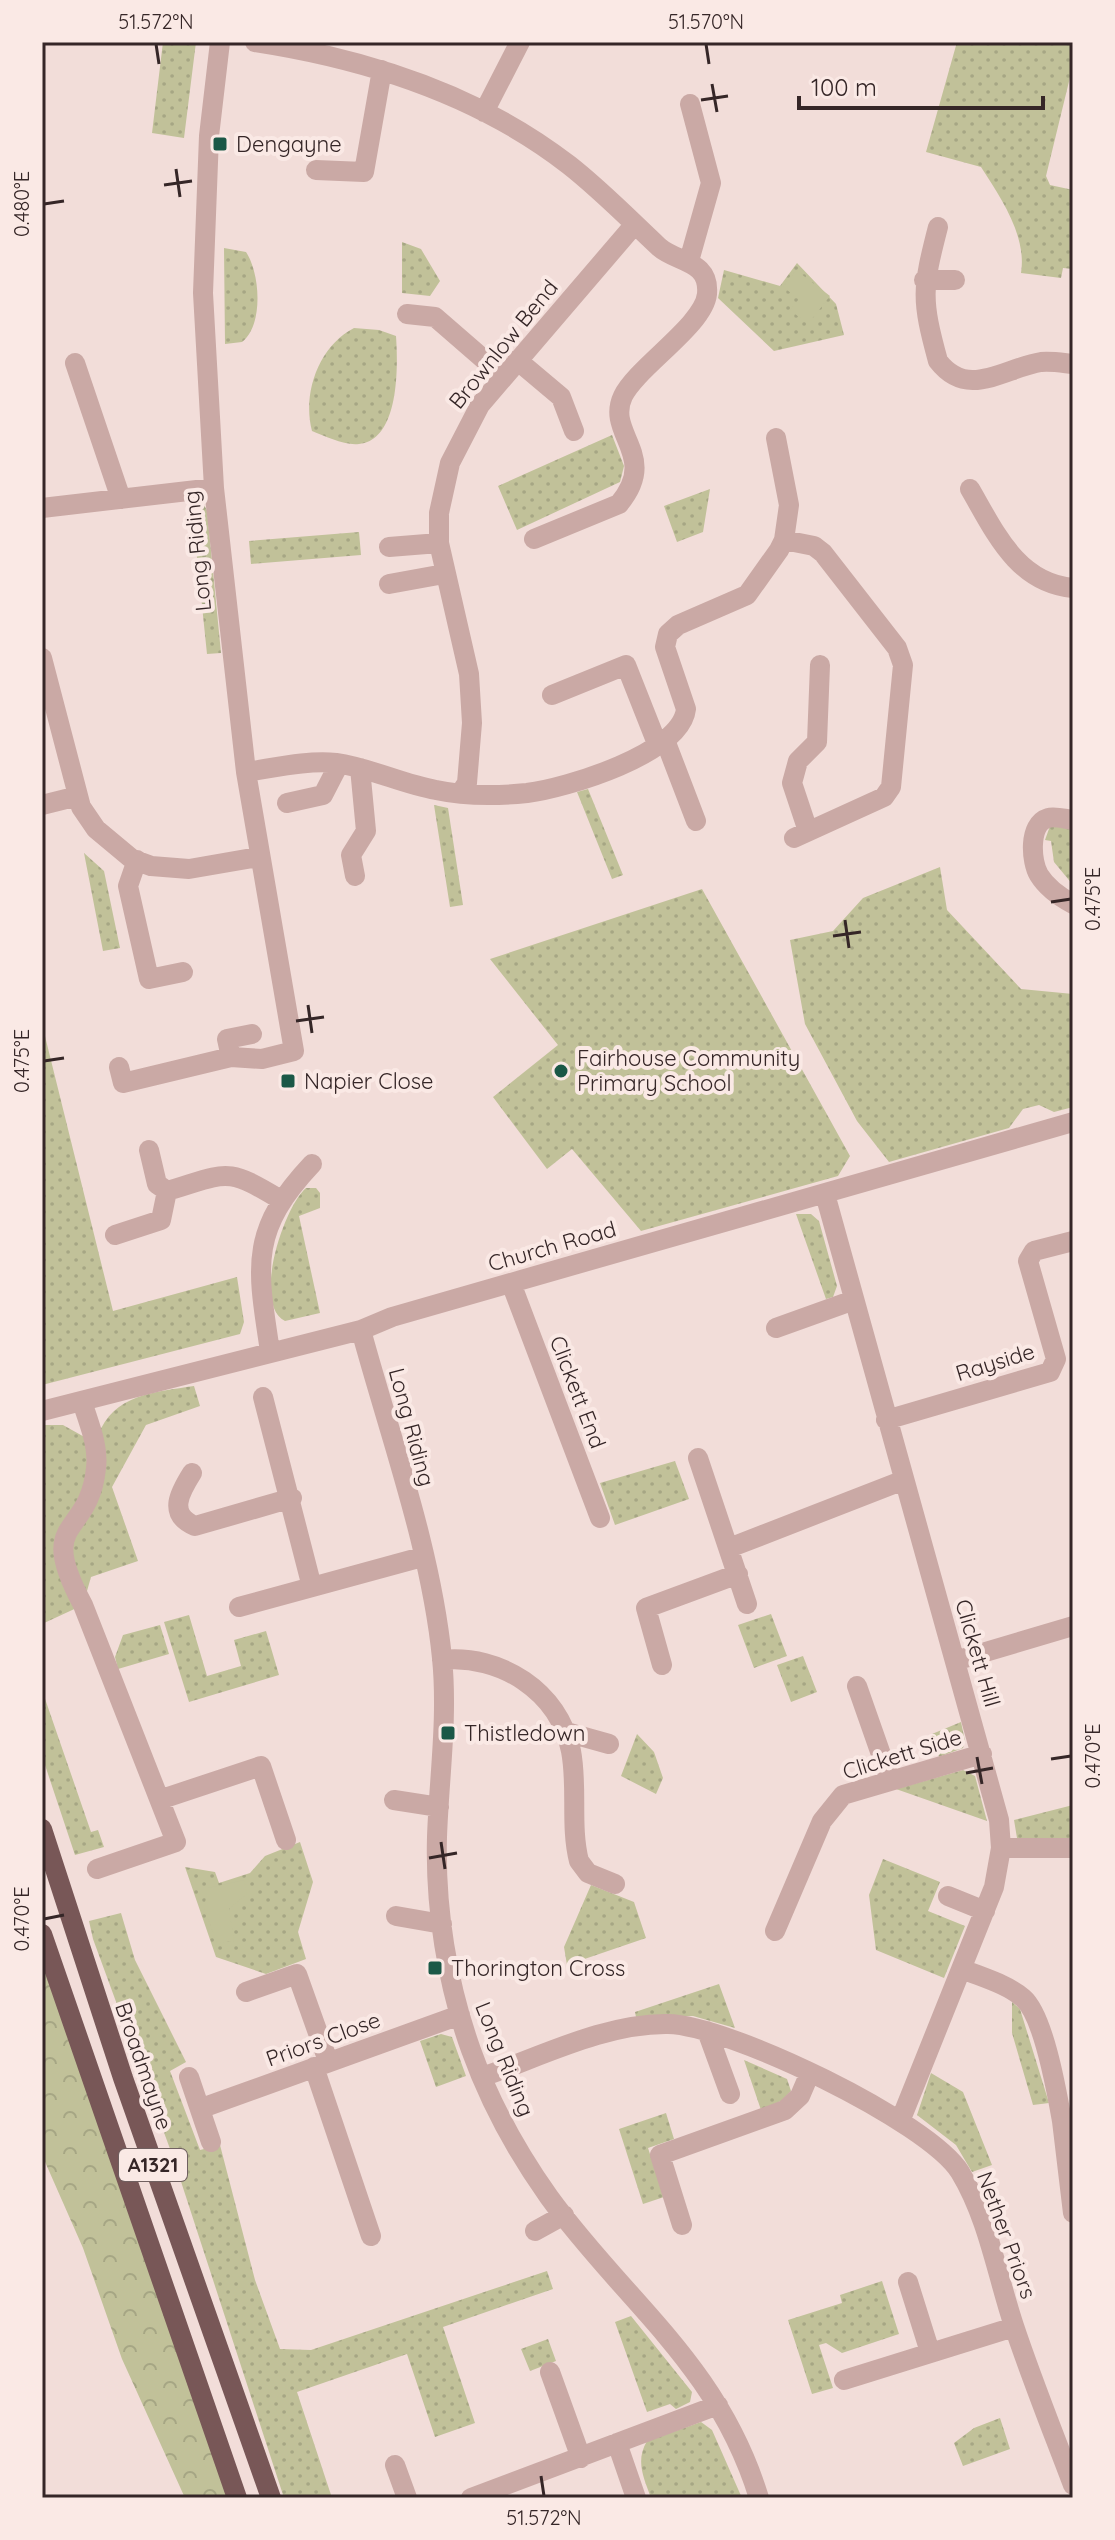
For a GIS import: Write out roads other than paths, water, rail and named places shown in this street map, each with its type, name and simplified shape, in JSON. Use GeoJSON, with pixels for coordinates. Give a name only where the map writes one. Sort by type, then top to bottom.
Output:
{"type":"FeatureCollection","features":[{"type":"Feature","properties":{"kind":"main road","name":"Broadmayne"},"geometry":{"type":"LineString","coordinates":[[42,1829],[104,2024],[271,2498]]}},
{"type":"Feature","properties":{"kind":"main road","name":"A1321"},"geometry":{"type":"LineString","coordinates":[[42,1934],[237,2498]]}},
{"type":"Feature","properties":{"kind":"street","name":"Long Riding"},"geometry":{"type":"LineString","coordinates":[[220,42],[209,136],[203,268],[214,488],[258,857],[294,1051],[262,1059],[231,1057]]}},
{"type":"Feature","properties":{"kind":"street"},"geometry":{"type":"LineString","coordinates":[[255,42],[308,50],[382,70],[484,112],[567,163],[663,251],[689,261],[703,274],[707,290],[705,304],[623,396],[621,420],[636,463],[629,492],[619,504],[534,539]]}},
{"type":"Feature","properties":{"kind":"street"},"geometry":{"type":"LineString","coordinates":[[484,112],[520,42]]}},
{"type":"Feature","properties":{"kind":"street"},"geometry":{"type":"LineString","coordinates":[[316,170],[364,172],[382,70]]}},
{"type":"Feature","properties":{"kind":"street"},"geometry":{"type":"LineString","coordinates":[[689,261],[711,183],[690,104]]}},
{"type":"Feature","properties":{"kind":"street","name":"Brownlow Bend"},"geometry":{"type":"LineString","coordinates":[[461,792],[467,783],[472,706],[469,674],[439,543],[439,513],[450,463],[468,423],[510,368],[635,224]]}},
{"type":"Feature","properties":{"kind":"street"},"geometry":{"type":"LineString","coordinates":[[938,227],[924,280],[926,316],[938,361],[958,380],[983,380],[1043,362],[1073,364]]}},
{"type":"Feature","properties":{"kind":"street"},"geometry":{"type":"LineString","coordinates":[[924,280],[955,280]]}},
{"type":"Feature","properties":{"kind":"street"},"geometry":{"type":"LineString","coordinates":[[407,314],[435,317],[510,368],[561,397],[574,431]]}},
{"type":"Feature","properties":{"kind":"street"},"geometry":{"type":"LineString","coordinates":[[75,363],[121,499]]}},
{"type":"Feature","properties":{"kind":"street"},"geometry":{"type":"LineString","coordinates":[[246,772],[339,764],[435,790],[529,792],[640,757],[662,743],[681,724],[686,709],[665,647],[668,634],[678,625],[747,595],[784,540],[789,505],[776,438]]}},
{"type":"Feature","properties":{"kind":"street"},"geometry":{"type":"LineString","coordinates":[[42,508],[214,488]]}},
{"type":"Feature","properties":{"kind":"street"},"geometry":{"type":"LineString","coordinates":[[970,489],[1009,554],[1025,570],[1047,582],[1073,588]]}},
{"type":"Feature","properties":{"kind":"street"},"geometry":{"type":"LineString","coordinates":[[784,540],[814,546],[823,553],[889,636],[903,665],[891,787],[884,797],[801,834],[792,783],[798,761],[817,742],[820,665]]}},
{"type":"Feature","properties":{"kind":"street"},"geometry":{"type":"LineString","coordinates":[[389,547],[439,543]]}},
{"type":"Feature","properties":{"kind":"street"},"geometry":{"type":"LineString","coordinates":[[389,584],[444,574]]}},
{"type":"Feature","properties":{"kind":"street"},"geometry":{"type":"LineString","coordinates":[[42,658],[81,807],[96,829],[137,860],[151,866],[189,869],[258,857]]}},
{"type":"Feature","properties":{"kind":"street"},"geometry":{"type":"LineString","coordinates":[[552,695],[626,665],[696,821]]}},
{"type":"Feature","properties":{"kind":"street"},"geometry":{"type":"LineString","coordinates":[[287,803],[323,795],[339,764]]}},
{"type":"Feature","properties":{"kind":"street"},"geometry":{"type":"LineString","coordinates":[[355,876],[351,855],[366,831],[360,768]]}},
{"type":"Feature","properties":{"kind":"street"},"geometry":{"type":"LineString","coordinates":[[42,805],[78,796]]}},
{"type":"Feature","properties":{"kind":"street"},"geometry":{"type":"LineString","coordinates":[[1073,820],[1048,818],[1042,821],[1036,827],[1034,851],[1040,877],[1051,890],[1073,904]]}},
{"type":"Feature","properties":{"kind":"street"},"geometry":{"type":"LineString","coordinates":[[137,860],[128,886],[149,979],[183,972]]}},
{"type":"Feature","properties":{"kind":"street"},"geometry":{"type":"LineString","coordinates":[[119,1067],[123,1083],[231,1057],[227,1039],[252,1034]]}},
{"type":"Feature","properties":{"kind":"street","name":"Church Road"},"geometry":{"type":"LineString","coordinates":[[42,1411],[361,1330],[392,1317],[1073,1122]]}},
{"type":"Feature","properties":{"kind":"street"},"geometry":{"type":"LineString","coordinates":[[149,1150],[157,1184],[167,1191],[231,1174],[243,1177],[281,1200]]}},
{"type":"Feature","properties":{"kind":"street"},"geometry":{"type":"LineString","coordinates":[[270,1351],[259,1270],[266,1234],[281,1200],[312,1164]]}},
{"type":"Feature","properties":{"kind":"street"},"geometry":{"type":"LineString","coordinates":[[115,1235],[161,1220],[167,1191]]}},
{"type":"Feature","properties":{"kind":"street","name":"Clickett Hill"},"geometry":{"type":"LineString","coordinates":[[825,1194],[999,1820],[1001,1848],[994,1887],[901,2119]]}},
{"type":"Feature","properties":{"kind":"street","name":"Rayside"},"geometry":{"type":"LineString","coordinates":[[886,1420],[1050,1372],[1056,1359],[1028,1261],[1034,1251],[1073,1241]]}},
{"type":"Feature","properties":{"kind":"street","name":"Clickett End"},"geometry":{"type":"LineString","coordinates":[[511,1283],[600,1518]]}},
{"type":"Feature","properties":{"kind":"street"},"geometry":{"type":"LineString","coordinates":[[776,1328],[854,1300]]}},
{"type":"Feature","properties":{"kind":"street","name":"Long Riding"},"geometry":{"type":"LineString","coordinates":[[361,1330],[422,1557],[442,1660],[443,1725],[437,1872],[442,1924],[460,2015],[482,2077],[515,2145],[564,2215],[675,2342],[718,2405],[759,2498]]}},
{"type":"Feature","properties":{"kind":"street"},"geometry":{"type":"LineString","coordinates":[[263,1397],[292,1498],[293,1515],[312,1587]]}},
{"type":"Feature","properties":{"kind":"street"},"geometry":{"type":"LineString","coordinates":[[82,1401],[97,1466],[93,1484],[65,1535],[61,1553],[65,1572],[83,1605],[162,1799],[176,1842],[97,1869]]}},
{"type":"Feature","properties":{"kind":"street"},"geometry":{"type":"LineString","coordinates":[[698,1458],[747,1604]]}},
{"type":"Feature","properties":{"kind":"street"},"geometry":{"type":"LineString","coordinates":[[192,1473],[179,1494],[178,1505],[183,1519],[195,1526],[292,1498]]}},
{"type":"Feature","properties":{"kind":"street"},"geometry":{"type":"LineString","coordinates":[[729,1548],[904,1480]]}},
{"type":"Feature","properties":{"kind":"street"},"geometry":{"type":"LineString","coordinates":[[239,1607],[422,1557]]}},
{"type":"Feature","properties":{"kind":"street"},"geometry":{"type":"LineString","coordinates":[[662,1665],[646,1608],[738,1574]]}},
{"type":"Feature","properties":{"kind":"street"},"geometry":{"type":"LineString","coordinates":[[955,1661],[1073,1626]]}},
{"type":"Feature","properties":{"kind":"street"},"geometry":{"type":"LineString","coordinates":[[442,1660],[479,1661],[520,1677],[551,1708],[566,1732],[573,1769],[579,1861],[588,1873],[615,1884]]}},
{"type":"Feature","properties":{"kind":"street"},"geometry":{"type":"LineString","coordinates":[[857,1686],[890,1780]]}},
{"type":"Feature","properties":{"kind":"street"},"geometry":{"type":"LineString","coordinates":[[566,1732],[609,1744]]}},
{"type":"Feature","properties":{"kind":"street","name":"Clickett Side"},"geometry":{"type":"LineString","coordinates":[[775,1931],[832,1807],[843,1795],[982,1754]]}},
{"type":"Feature","properties":{"kind":"street"},"geometry":{"type":"LineString","coordinates":[[162,1799],[261,1766],[286,1840]]}},
{"type":"Feature","properties":{"kind":"street"},"geometry":{"type":"LineString","coordinates":[[394,1800],[439,1807]]}},
{"type":"Feature","properties":{"kind":"street"},"geometry":{"type":"LineString","coordinates":[[1001,1848],[1073,1848]]}},
{"type":"Feature","properties":{"kind":"street"},"geometry":{"type":"LineString","coordinates":[[948,1896],[985,1911]]}},
{"type":"Feature","properties":{"kind":"street"},"geometry":{"type":"LineString","coordinates":[[396,1916],[442,1924]]}},
{"type":"Feature","properties":{"kind":"street"},"geometry":{"type":"LineString","coordinates":[[962,1969],[1019,1995],[1031,2008],[1068,2122],[1073,2213]]}},
{"type":"Feature","properties":{"kind":"street"},"geometry":{"type":"LineString","coordinates":[[246,1992],[297,1974],[371,2236]]}},
{"type":"Feature","properties":{"kind":"street","name":"Priors Close"},"geometry":{"type":"LineString","coordinates":[[202,2108],[460,2015]]}},
{"type":"Feature","properties":{"kind":"street","name":"Nether Priors"},"geometry":{"type":"LineString","coordinates":[[482,2077],[607,2033],[666,2024],[731,2037],[901,2119],[946,2153],[971,2192],[1014,2327],[1073,2485]]}},
{"type":"Feature","properties":{"kind":"street"},"geometry":{"type":"LineString","coordinates":[[707,2031],[730,2094]]}},
{"type":"Feature","properties":{"kind":"street"},"geometry":{"type":"LineString","coordinates":[[682,2225],[660,2155],[785,2110],[800,2096],[809,2075]]}},
{"type":"Feature","properties":{"kind":"street"},"geometry":{"type":"LineString","coordinates":[[189,2077],[211,2142]]}},
{"type":"Feature","properties":{"kind":"street"},"geometry":{"type":"LineString","coordinates":[[535,2231],[564,2215]]}},
{"type":"Feature","properties":{"kind":"street"},"geometry":{"type":"LineString","coordinates":[[908,2282],[930,2352]]}},
{"type":"Feature","properties":{"kind":"street"},"geometry":{"type":"LineString","coordinates":[[844,2380],[1014,2327]]}},
{"type":"Feature","properties":{"kind":"street"},"geometry":{"type":"LineString","coordinates":[[550,2372],[581,2458]]}},
{"type":"Feature","properties":{"kind":"street"},"geometry":{"type":"LineString","coordinates":[[471,2498],[718,2405]]}},
{"type":"Feature","properties":{"kind":"street"},"geometry":{"type":"LineString","coordinates":[[617,2443],[636,2498]]}},
{"type":"Feature","properties":{"kind":"street"},"geometry":{"type":"LineString","coordinates":[[395,2465],[407,2498]]}},
{"type":"Feature","properties":{"kind":"place","name":"Dengayne"},"geometry":{"type":"Point","coordinates":[220,144]}},
{"type":"Feature","properties":{"kind":"place","name":"Fairhouse Community Primary School"},"geometry":{"type":"Point","coordinates":[561,1071]}},
{"type":"Feature","properties":{"kind":"place","name":"Napier Close"},"geometry":{"type":"Point","coordinates":[288,1081]}},
{"type":"Feature","properties":{"kind":"place","name":"Thistledown"},"geometry":{"type":"Point","coordinates":[448,1733]}},
{"type":"Feature","properties":{"kind":"place","name":"Thorington Cross"},"geometry":{"type":"Point","coordinates":[435,1968]}}]}
